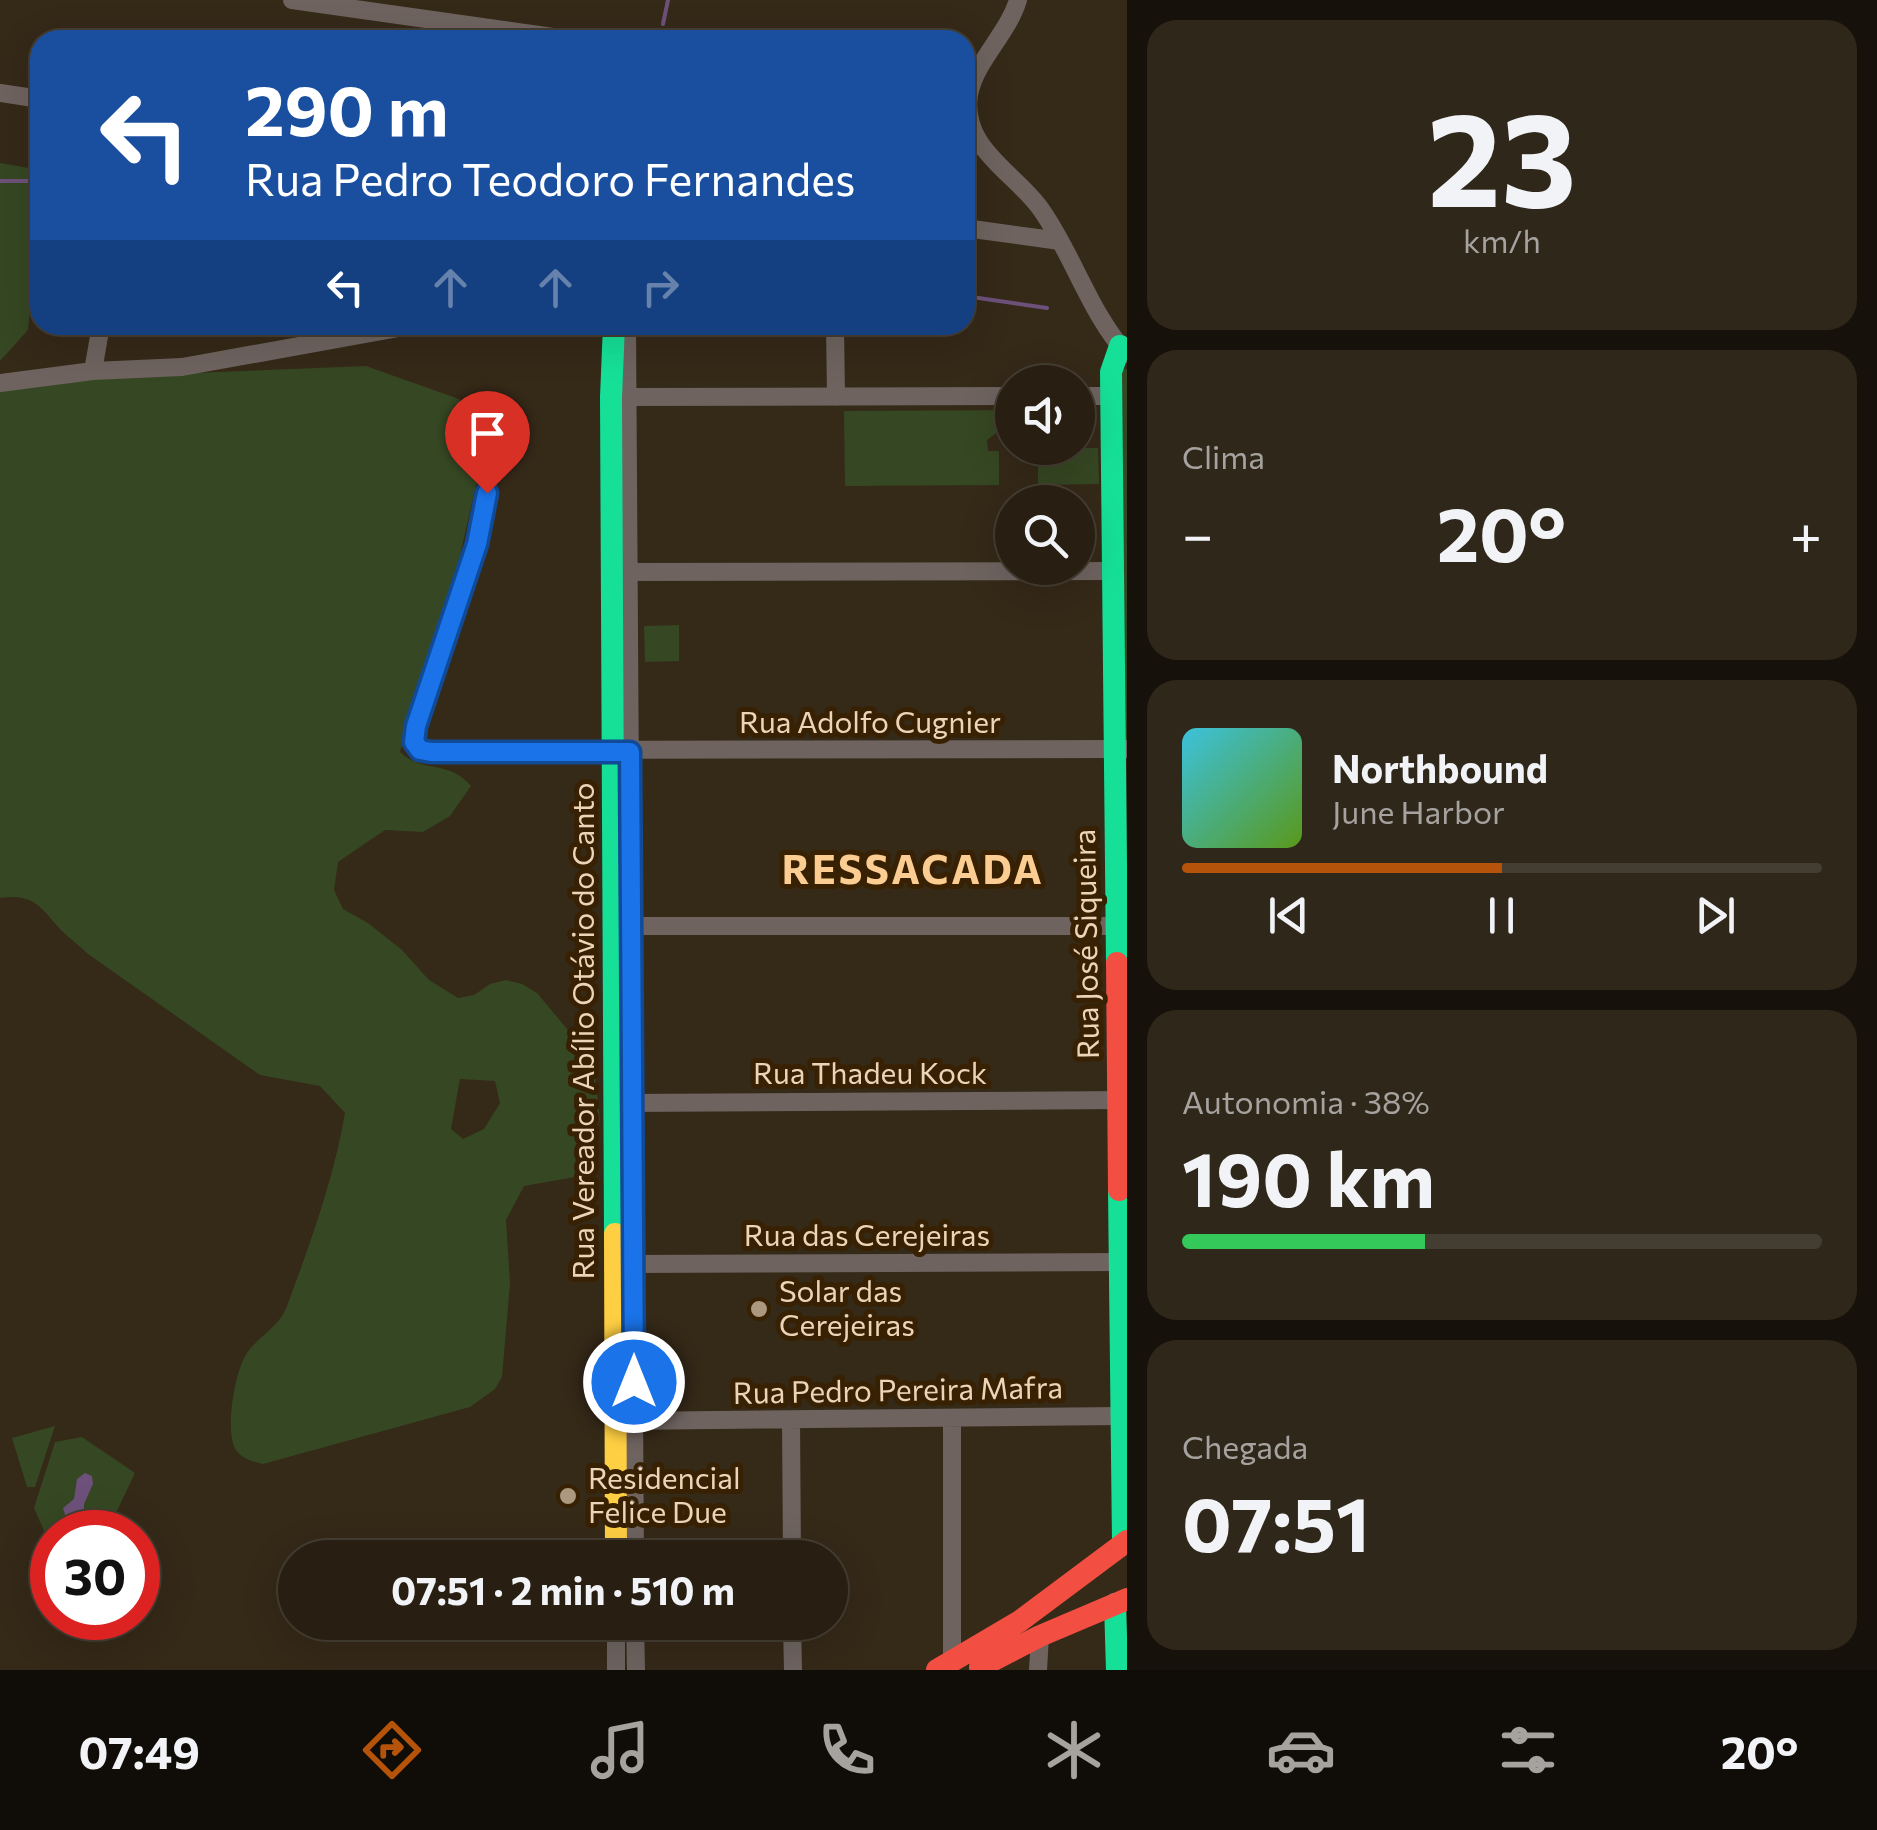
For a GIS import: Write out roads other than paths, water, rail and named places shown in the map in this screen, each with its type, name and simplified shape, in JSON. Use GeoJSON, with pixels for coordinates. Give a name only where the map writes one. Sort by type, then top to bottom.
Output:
{"type":"FeatureCollection","features":[{"type":"Feature","properties":{"kind":"street"},"geometry":{"type":"LineString","coordinates":[[292,0],[504,30]]}},
{"type":"Feature","properties":{"kind":"street","name":"Rua José Siqueira"},"geometry":{"type":"LineString","coordinates":[[975,77],[1006,30],[1018,0]]}},
{"type":"Feature","properties":{"kind":"street"},"geometry":{"type":"LineString","coordinates":[[0,93],[30,98]]}},
{"type":"Feature","properties":{"kind":"street","name":"Rua José Siqueira"},"geometry":{"type":"LineString","coordinates":[[975,132],[980,146],[1038,206],[1121,340],[1111,372],[1111,396],[1121,749],[1120,1262],[1125,1542]]}},
{"type":"Feature","properties":{"kind":"street"},"geometry":{"type":"LineString","coordinates":[[975,229],[1060,241]]}},
{"type":"Feature","properties":{"kind":"street"},"geometry":{"type":"LineString","coordinates":[[93,371],[99,335]]}},
{"type":"Feature","properties":{"kind":"street"},"geometry":{"type":"LineString","coordinates":[[0,383],[93,371],[182,367],[360,335]]}},
{"type":"Feature","properties":{"kind":"street","name":"Rua Vereador Abílio Otávio do Canto"},"geometry":{"type":"LineString","coordinates":[[615,335],[619,397],[624,1264],[624,1421],[617,1540]]}},
{"type":"Feature","properties":{"kind":"street","name":"Rua Vereador Abílio Otávio do Canto"},"geometry":{"type":"LineString","coordinates":[[619,397],[626,335]]}},
{"type":"Feature","properties":{"kind":"street"},"geometry":{"type":"LineString","coordinates":[[834,335],[836,397]]}},
{"type":"Feature","properties":{"kind":"street"},"geometry":{"type":"LineString","coordinates":[[619,397],[995,396]]}},
{"type":"Feature","properties":{"kind":"street"},"geometry":{"type":"LineString","coordinates":[[1095,396],[1111,396]]}},
{"type":"Feature","properties":{"kind":"street","name":"Rua Adolfo Cugnier"},"geometry":{"type":"LineString","coordinates":[[487,493],[477,544],[416,726],[414,742],[420,750],[1121,749]]}},
{"type":"Feature","properties":{"kind":"street"},"geometry":{"type":"LineString","coordinates":[[620,572],[1113,571]]}},
{"type":"Feature","properties":{"kind":"street"},"geometry":{"type":"LineString","coordinates":[[622,926],[1122,926]]}},
{"type":"Feature","properties":{"kind":"street","name":"Rua Thadeu Kock"},"geometry":{"type":"LineString","coordinates":[[623,1103],[1123,1100]]}},
{"type":"Feature","properties":{"kind":"street","name":"Rua das Cerejeiras"},"geometry":{"type":"LineString","coordinates":[[624,1264],[1120,1262]]}},
{"type":"Feature","properties":{"kind":"street","name":"Rua Pedro Pereira Mafra"},"geometry":{"type":"LineString","coordinates":[[624,1421],[1121,1416]]}},
{"type":"Feature","properties":{"kind":"street"},"geometry":{"type":"LineString","coordinates":[[952,1418],[954,1667]]}},
{"type":"Feature","properties":{"kind":"street"},"geometry":{"type":"LineString","coordinates":[[792,1420],[792,1540]]}},
{"type":"Feature","properties":{"kind":"street","name":"Rua Vereador Abílio Otávio do Canto"},"geometry":{"type":"LineString","coordinates":[[624,1421],[634,1540]]}},
{"type":"Feature","properties":{"kind":"street"},"geometry":{"type":"LineString","coordinates":[[954,1667],[1125,1542]]}},
{"type":"Feature","properties":{"kind":"street"},"geometry":{"type":"LineString","coordinates":[[954,1667],[1121,1601],[1117,1670]]}},
{"type":"Feature","properties":{"kind":"street"},"geometry":{"type":"LineString","coordinates":[[1038,1670],[1040,1636]]}},
{"type":"Feature","properties":{"kind":"street"},"geometry":{"type":"LineString","coordinates":[[616,1640],[616,1670]]}},
{"type":"Feature","properties":{"kind":"street"},"geometry":{"type":"LineString","coordinates":[[635,1640],[636,1670]]}},
{"type":"Feature","properties":{"kind":"street"},"geometry":{"type":"LineString","coordinates":[[792,1640],[793,1670]]}},
{"type":"Feature","properties":{"kind":"waterway"},"geometry":{"type":"LineString","coordinates":[[663,24],[668,0]]}},
{"type":"Feature","properties":{"kind":"waterway"},"geometry":{"type":"LineString","coordinates":[[0,181],[30,181]]}},
{"type":"Feature","properties":{"kind":"waterway"},"geometry":{"type":"LineString","coordinates":[[975,297],[1047,308]]}},
{"type":"Feature","properties":{"kind":"place","name":"Solar das Cerejeiras"},"geometry":{"type":"Point","coordinates":[759,1309]}},
{"type":"Feature","properties":{"kind":"place","name":"Residencial Felice Due"},"geometry":{"type":"Point","coordinates":[568,1496]}},
{"type":"Feature","properties":{"kind":"district","name":"RESSACADA"},"geometry":{"type":"Point","coordinates":[913,870]}}]}
